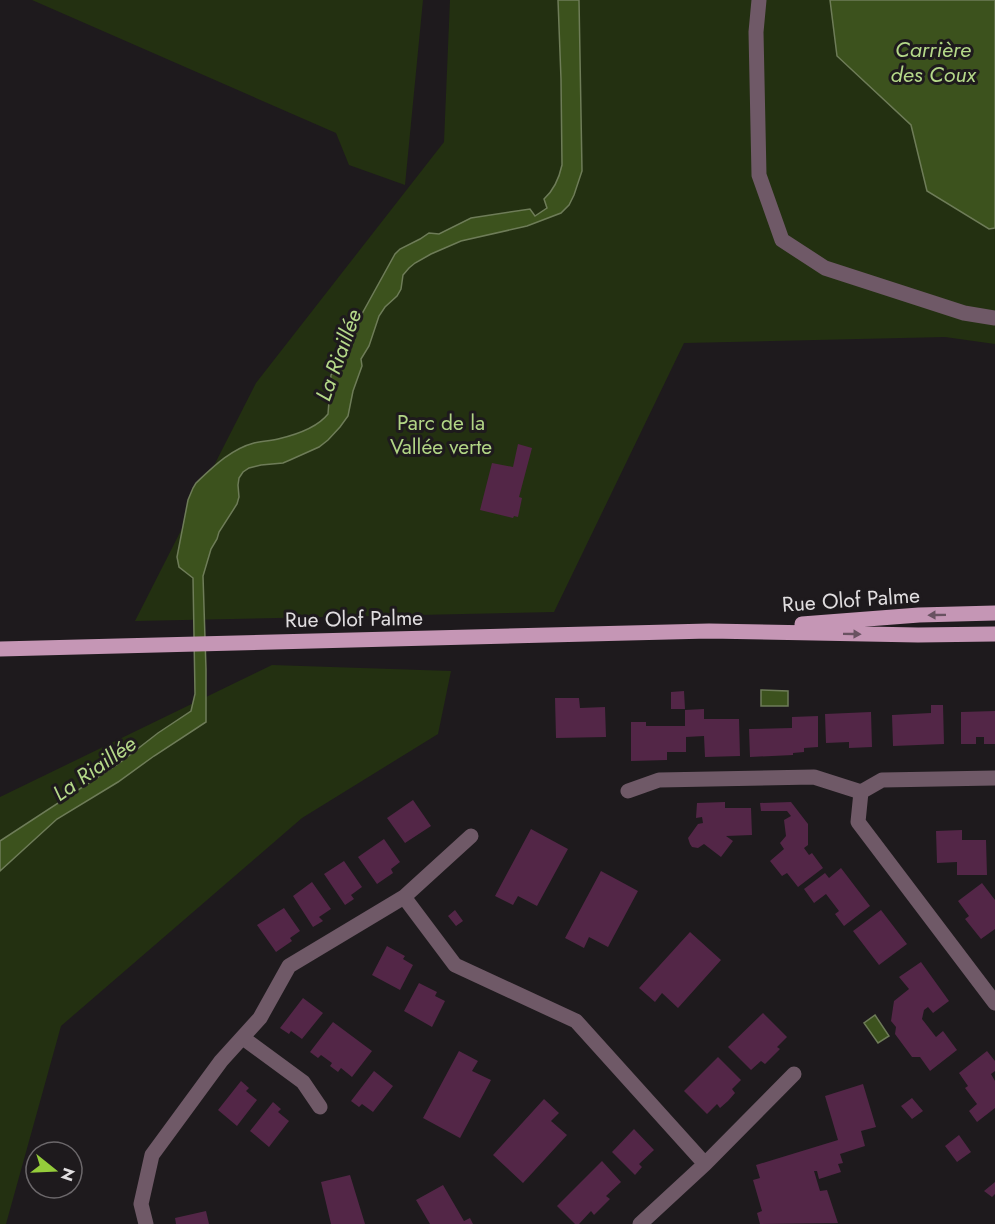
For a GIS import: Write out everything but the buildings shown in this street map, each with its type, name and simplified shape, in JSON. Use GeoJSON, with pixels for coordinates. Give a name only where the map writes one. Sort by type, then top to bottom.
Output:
{"type":"FeatureCollection","features":[{"type":"Feature","properties":{"kind":"main road","name":"Rue Olof Palme"},"geometry":{"type":"LineString","coordinates":[[709,631],[919,615],[995,613]]}},
{"type":"Feature","properties":{"kind":"main road","name":"Rue Olof Palme"},"geometry":{"type":"LineString","coordinates":[[0,649],[709,631],[918,635],[995,634]]}},
{"type":"Feature","properties":{"kind":"street"},"geometry":{"type":"LineString","coordinates":[[759,0],[756,32],[759,175],[782,240],[825,268],[964,313],[995,318]]}},
{"type":"Feature","properties":{"kind":"street"},"geometry":{"type":"LineString","coordinates":[[628,791],[659,780],[814,777],[861,792],[882,780],[995,778]]}},
{"type":"Feature","properties":{"kind":"street"},"geometry":{"type":"LineString","coordinates":[[861,792],[858,822],[995,1003]]}},
{"type":"Feature","properties":{"kind":"street"},"geometry":{"type":"LineString","coordinates":[[146,1224],[141,1204],[152,1155],[221,1061],[260,1018],[289,966],[404,897],[471,836]]}},
{"type":"Feature","properties":{"kind":"street"},"geometry":{"type":"LineString","coordinates":[[404,897],[455,965],[576,1021],[705,1164]]}},
{"type":"Feature","properties":{"kind":"street"},"geometry":{"type":"LineString","coordinates":[[243,1038],[303,1083],[320,1107]]}},
{"type":"Feature","properties":{"kind":"street"},"geometry":{"type":"LineString","coordinates":[[640,1224],[705,1164],[794,1074]]}},
{"type":"Feature","properties":{"kind":"green space"},"geometry":{"type":"Polygon","coordinates":[[[32,0],[423,0],[405,185],[349,165],[336,133],[32,0]]]}},
{"type":"Feature","properties":{"kind":"green space","name":"Parc de la Vallée verte"},"geometry":{"type":"Polygon","coordinates":[[[450,0],[995,0],[995,344],[945,337],[684,343],[554,612],[135,621],[256,383],[444,142],[450,0]]]}},
{"type":"Feature","properties":{"kind":"green space"},"geometry":{"type":"Polygon","coordinates":[[[272,665],[451,671],[438,734],[302,818],[61,1026],[29,1140],[24,1140],[24,1159],[6,1224],[0,1224],[0,797],[272,665]]]}},
{"type":"Feature","properties":{"kind":"water"},"geometry":{"type":"Polygon","coordinates":[[[558,0],[579,0],[582,171],[569,205],[561,213],[527,226],[461,241],[415,263],[403,275],[401,289],[379,316],[369,346],[361,359],[362,366],[353,391],[348,416],[340,427],[319,447],[283,463],[249,468],[239,478],[237,504],[219,532],[203,576],[206,722],[118,782],[57,819],[0,871],[0,841],[118,764],[191,711],[195,694],[193,578],[179,567],[177,557],[188,500],[196,483],[223,459],[238,450],[254,443],[298,433],[312,427],[328,414],[331,375],[342,358],[347,341],[395,254],[400,249],[429,233],[439,234],[471,218],[530,209],[535,216],[547,208],[544,199],[556,184],[562,165],[558,0]]]}},
{"type":"Feature","properties":{"kind":"water","name":"Carrière des Coux"},"geometry":{"type":"Polygon","coordinates":[[[830,0],[995,0],[995,228],[989,229],[927,191],[911,125],[837,56],[830,0]]]}},
{"type":"Feature","properties":{"kind":"water"},"geometry":{"type":"Polygon","coordinates":[[[761,690],[788,691],[788,706],[761,706],[761,690]]]}},
{"type":"Feature","properties":{"kind":"water"},"geometry":{"type":"Polygon","coordinates":[[[875,1015],[889,1036],[878,1043],[864,1023],[875,1015]]]}},
{"type":"Feature","properties":{"kind":"water label","name":"La Riaillée"},"geometry":{"type":"Point","coordinates":[338,355]}},
{"type":"Feature","properties":{"kind":"water label","name":"La Riaillée"},"geometry":{"type":"Point","coordinates":[94,768]}}]}
